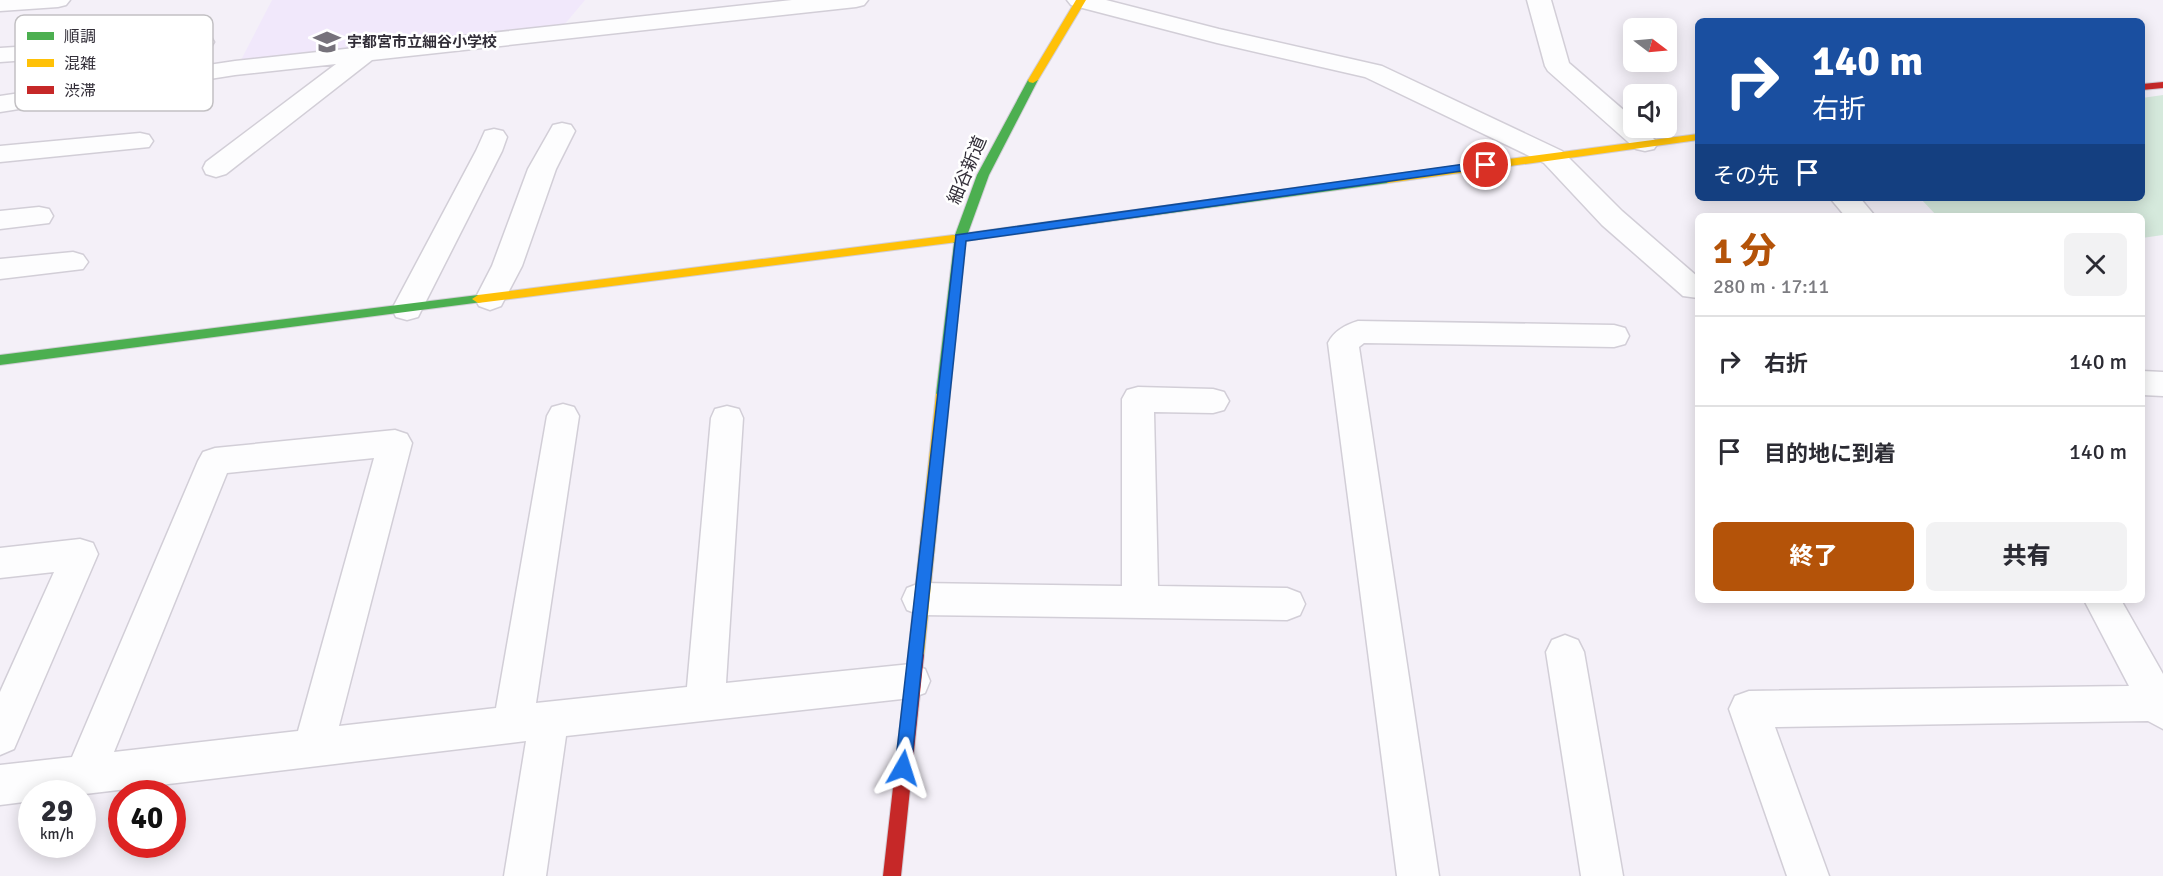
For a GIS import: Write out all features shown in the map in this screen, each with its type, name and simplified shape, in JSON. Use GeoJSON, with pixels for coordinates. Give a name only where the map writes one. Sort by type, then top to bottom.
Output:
{"type":"FeatureCollection","features":[{"type":"Feature","properties":{"kind":"street"},"geometry":{"type":"LineString","coordinates":[[0,4],[58,0]]}},
{"type":"Feature","properties":{"kind":"street"},"geometry":{"type":"LineString","coordinates":[[633,24],[657,0]]}},
{"type":"Feature","properties":{"kind":"street"},"geometry":{"type":"LineString","coordinates":[[213,71],[856,0]]}},
{"type":"Feature","properties":{"kind":"street"},"geometry":{"type":"LineString","coordinates":[[1081,0],[1217,36],[1373,71],[1553,157],[1612,218],[1695,289]]}},
{"type":"Feature","properties":{"kind":"street","name":"細谷新道"},"geometry":{"type":"LineString","coordinates":[[892,876],[960,238],[970,203],[984,168],[1081,0]]}},
{"type":"Feature","properties":{"kind":"street"},"geometry":{"type":"LineString","coordinates":[[1539,0],[1557,66],[1645,143]]}},
{"type":"Feature","properties":{"kind":"street"},"geometry":{"type":"LineString","coordinates":[[216,168],[366,53]]}},
{"type":"Feature","properties":{"kind":"street"},"geometry":{"type":"LineString","coordinates":[[0,55],[15,54]]}},
{"type":"Feature","properties":{"kind":"street"},"geometry":{"type":"LineString","coordinates":[[2145,87],[2163,85]]}},
{"type":"Feature","properties":{"kind":"street"},"geometry":{"type":"LineString","coordinates":[[0,104],[15,102]]}},
{"type":"Feature","properties":{"kind":"street"},"geometry":{"type":"LineString","coordinates":[[490,298],[507,266],[542,169],[562,131]]}},
{"type":"Feature","properties":{"kind":"street"},"geometry":{"type":"LineString","coordinates":[[407,309],[489,151],[494,137]]}},
{"type":"Feature","properties":{"kind":"street"},"geometry":{"type":"LineString","coordinates":[[0,360],[960,238],[1695,137]]}},
{"type":"Feature","properties":{"kind":"street"},"geometry":{"type":"LineString","coordinates":[[0,154],[140,141]]}},
{"type":"Feature","properties":{"kind":"street"},"geometry":{"type":"LineString","coordinates":[[1847,201],[1858,213]]}},
{"type":"Feature","properties":{"kind":"street"},"geometry":{"type":"LineString","coordinates":[[0,220],[39,216]]}},
{"type":"Feature","properties":{"kind":"street"},"geometry":{"type":"LineString","coordinates":[[0,269],[73,262]]}},
{"type":"Feature","properties":{"kind":"street"},"geometry":{"type":"LineString","coordinates":[[1418,876],[1343,343],[1359,332],[1614,336]]}},
{"type":"Feature","properties":{"kind":"street"},"geometry":{"type":"LineString","coordinates":[[2145,383],[2163,384]]}},
{"type":"Feature","properties":{"kind":"street"},"geometry":{"type":"LineString","coordinates":[[1140,602],[1138,399],[1213,401]]}},
{"type":"Feature","properties":{"kind":"street"},"geometry":{"type":"LineString","coordinates":[[525,876],[531,722],[563,416]]}},
{"type":"Feature","properties":{"kind":"street"},"geometry":{"type":"LineString","coordinates":[[705,703],[727,418]]}},
{"type":"Feature","properties":{"kind":"street"},"geometry":{"type":"LineString","coordinates":[[85,775],[215,461],[395,443],[314,748]]}},
{"type":"Feature","properties":{"kind":"street"},"geometry":{"type":"LineString","coordinates":[[0,563],[80,555],[0,736]]}},
{"type":"Feature","properties":{"kind":"street"},"geometry":{"type":"LineString","coordinates":[[920,599],[1287,604]]}},
{"type":"Feature","properties":{"kind":"street"},"geometry":{"type":"LineString","coordinates":[[1808,876],[1749,709],[2161,707],[2104,603]]}},
{"type":"Feature","properties":{"kind":"street"},"geometry":{"type":"LineString","coordinates":[[1565,652],[1602,876]]}},
{"type":"Feature","properties":{"kind":"street"},"geometry":{"type":"LineString","coordinates":[[0,785],[531,722],[912,681]]}},
{"type":"Feature","properties":{"kind":"shaded area","name":"宇都宮市立細谷小学校"},"geometry":{"type":"Polygon","coordinates":[[[272,0],[585,0],[564,25],[241,60],[272,0]]]}},
{"type":"Feature","properties":{"kind":"green space"},"geometry":{"type":"Polygon","coordinates":[[[2163,95],[2163,235],[2145,238],[2145,213],[1934,213],[1923,201],[2145,201],[2145,98],[2163,95]]]}},
{"type":"Feature","properties":{"kind":"traffic: fast"},"geometry":{"type":"LineString","coordinates":[[943,394],[960,238],[983,175],[1033,80]]}},
{"type":"Feature","properties":{"kind":"traffic: fast"},"geometry":{"type":"LineString","coordinates":[[953,239],[1388,179]]}},
{"type":"Feature","properties":{"kind":"traffic: fast"},"geometry":{"type":"LineString","coordinates":[[0,360],[478,299]]}},
{"type":"Feature","properties":{"kind":"traffic: slow"},"geometry":{"type":"LineString","coordinates":[[1033,80],[1081,0]]}},
{"type":"Feature","properties":{"kind":"traffic: slow"},"geometry":{"type":"LineString","coordinates":[[1388,179],[1695,137]]}},
{"type":"Feature","properties":{"kind":"traffic: slow"},"geometry":{"type":"LineString","coordinates":[[478,299],[953,239]]}},
{"type":"Feature","properties":{"kind":"traffic: slow"},"geometry":{"type":"LineString","coordinates":[[916,655],[943,394]]}},
{"type":"Feature","properties":{"kind":"traffic: jam"},"geometry":{"type":"LineString","coordinates":[[2145,87],[2163,85]]}},
{"type":"Feature","properties":{"kind":"traffic: jam"},"geometry":{"type":"LineString","coordinates":[[892,876],[916,655]]}},
{"type":"Feature","properties":{"kind":"place","name":"宇都宮市立細谷小学校"},"geometry":{"type":"Point","coordinates":[327,42]}},
{"type":"Feature","properties":{"kind":"route"},"geometry":{"type":"LineString","coordinates":[[903,768],[960,238],[1486,165]]}}]}
